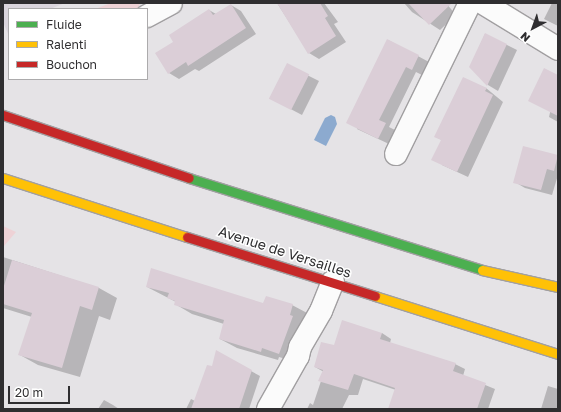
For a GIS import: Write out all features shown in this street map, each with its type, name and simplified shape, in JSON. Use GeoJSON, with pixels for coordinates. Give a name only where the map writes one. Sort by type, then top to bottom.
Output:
{"type":"FeatureCollection","features":[{"type":"Feature","properties":{"kind":"main road"},"geometry":{"type":"LineString","coordinates":[[3,115],[187,177],[490,272],[527,278],[558,288]]}},
{"type":"Feature","properties":{"kind":"main road","name":"Avenue de Versailles"},"geometry":{"type":"LineString","coordinates":[[3,178],[333,281],[558,354]]}},
{"type":"Feature","properties":{"kind":"street"},"geometry":{"type":"LineString","coordinates":[[148,15],[171,3]]}},
{"type":"Feature","properties":{"kind":"street"},"geometry":{"type":"LineString","coordinates":[[396,154],[470,3]]}},
{"type":"Feature","properties":{"kind":"street"},"geometry":{"type":"LineString","coordinates":[[483,3],[558,49]]}},
{"type":"Feature","properties":{"kind":"street"},"geometry":{"type":"LineString","coordinates":[[268,409],[298,356],[300,347],[321,311],[333,281]]}},
{"type":"Feature","properties":{"kind":"shaded area"},"geometry":{"type":"Polygon","coordinates":[[[3,3],[65,3],[52,8],[8,8],[8,34],[3,22],[3,3]]]}},
{"type":"Feature","properties":{"kind":"shaded area"},"geometry":{"type":"Polygon","coordinates":[[[111,3],[140,3],[138,8],[98,8],[111,3]]]}},
{"type":"Feature","properties":{"kind":"shaded area"},"geometry":{"type":"Polygon","coordinates":[[[3,226],[16,232],[4,246],[3,246],[3,226]]]}},
{"type":"Feature","properties":{"kind":"water"},"geometry":{"type":"Polygon","coordinates":[[[331,115],[335,117],[337,124],[326,146],[314,140],[325,118],[331,115]]]}},
{"type":"Feature","properties":{"kind":"building"},"geometry":{"type":"Polygon","coordinates":[[[277,3],[320,3],[328,16],[325,18],[336,36],[308,54],[277,3]]]}},
{"type":"Feature","properties":{"kind":"building"},"geometry":{"type":"Polygon","coordinates":[[[408,3],[452,3],[429,25],[408,3]]]}},
{"type":"Feature","properties":{"kind":"building"},"geometry":{"type":"Polygon","coordinates":[[[231,4],[246,28],[188,66],[186,62],[168,74],[155,53],[173,42],[169,35],[209,9],[213,15],[231,4]]]}},
{"type":"Feature","properties":{"kind":"building"},"geometry":{"type":"Polygon","coordinates":[[[485,33],[507,44],[487,86],[469,67],[485,33]]]}},
{"type":"Feature","properties":{"kind":"building"},"geometry":{"type":"Polygon","coordinates":[[[387,39],[419,55],[412,70],[406,67],[379,120],[386,123],[378,139],[346,123],[387,39]]]}},
{"type":"Feature","properties":{"kind":"building"},"geometry":{"type":"Polygon","coordinates":[[[287,63],[309,74],[291,110],[269,99],[287,63]]]}},
{"type":"Feature","properties":{"kind":"building"},"geometry":{"type":"Polygon","coordinates":[[[544,68],[558,75],[558,116],[528,101],[544,68]]]}},
{"type":"Feature","properties":{"kind":"building"},"geometry":{"type":"Polygon","coordinates":[[[463,77],[487,88],[485,91],[493,95],[457,172],[431,160],[441,140],[434,137],[463,77]]]}},
{"type":"Feature","properties":{"kind":"building"},"geometry":{"type":"Polygon","coordinates":[[[523,146],[558,155],[554,171],[547,169],[541,190],[513,183],[523,146]]]}},
{"type":"Feature","properties":{"kind":"building"},"geometry":{"type":"Polygon","coordinates":[[[12,260],[99,287],[92,310],[80,306],[62,368],[18,355],[32,313],[3,304],[3,289],[12,260]]]}},
{"type":"Feature","properties":{"kind":"building"},"geometry":{"type":"Polygon","coordinates":[[[151,268],[263,303],[266,296],[293,304],[290,315],[293,316],[279,354],[262,348],[261,352],[219,339],[224,320],[174,305],[175,301],[167,298],[169,293],[146,287],[151,268]]]}},
{"type":"Feature","properties":{"kind":"building"},"geometry":{"type":"Polygon","coordinates":[[[342,320],[382,333],[380,339],[456,363],[453,371],[486,383],[477,409],[388,409],[395,388],[354,374],[348,390],[318,381],[323,370],[314,367],[321,342],[334,345],[342,320]]]}},
{"type":"Feature","properties":{"kind":"building"},"geometry":{"type":"Polygon","coordinates":[[[216,350],[252,370],[239,409],[191,409],[207,365],[212,366],[216,350]]]}},
{"type":"Feature","properties":{"kind":"traffic: fast"},"geometry":{"type":"LineString","coordinates":[[189,178],[482,270]]}},
{"type":"Feature","properties":{"kind":"traffic: slow"},"geometry":{"type":"LineString","coordinates":[[3,178],[187,237]]}},
{"type":"Feature","properties":{"kind":"traffic: slow"},"geometry":{"type":"LineString","coordinates":[[482,270],[558,287]]}},
{"type":"Feature","properties":{"kind":"traffic: slow"},"geometry":{"type":"LineString","coordinates":[[375,296],[558,354]]}},
{"type":"Feature","properties":{"kind":"traffic: jam"},"geometry":{"type":"LineString","coordinates":[[3,115],[189,178]]}},
{"type":"Feature","properties":{"kind":"traffic: jam"},"geometry":{"type":"LineString","coordinates":[[187,237],[375,296]]}}]}
